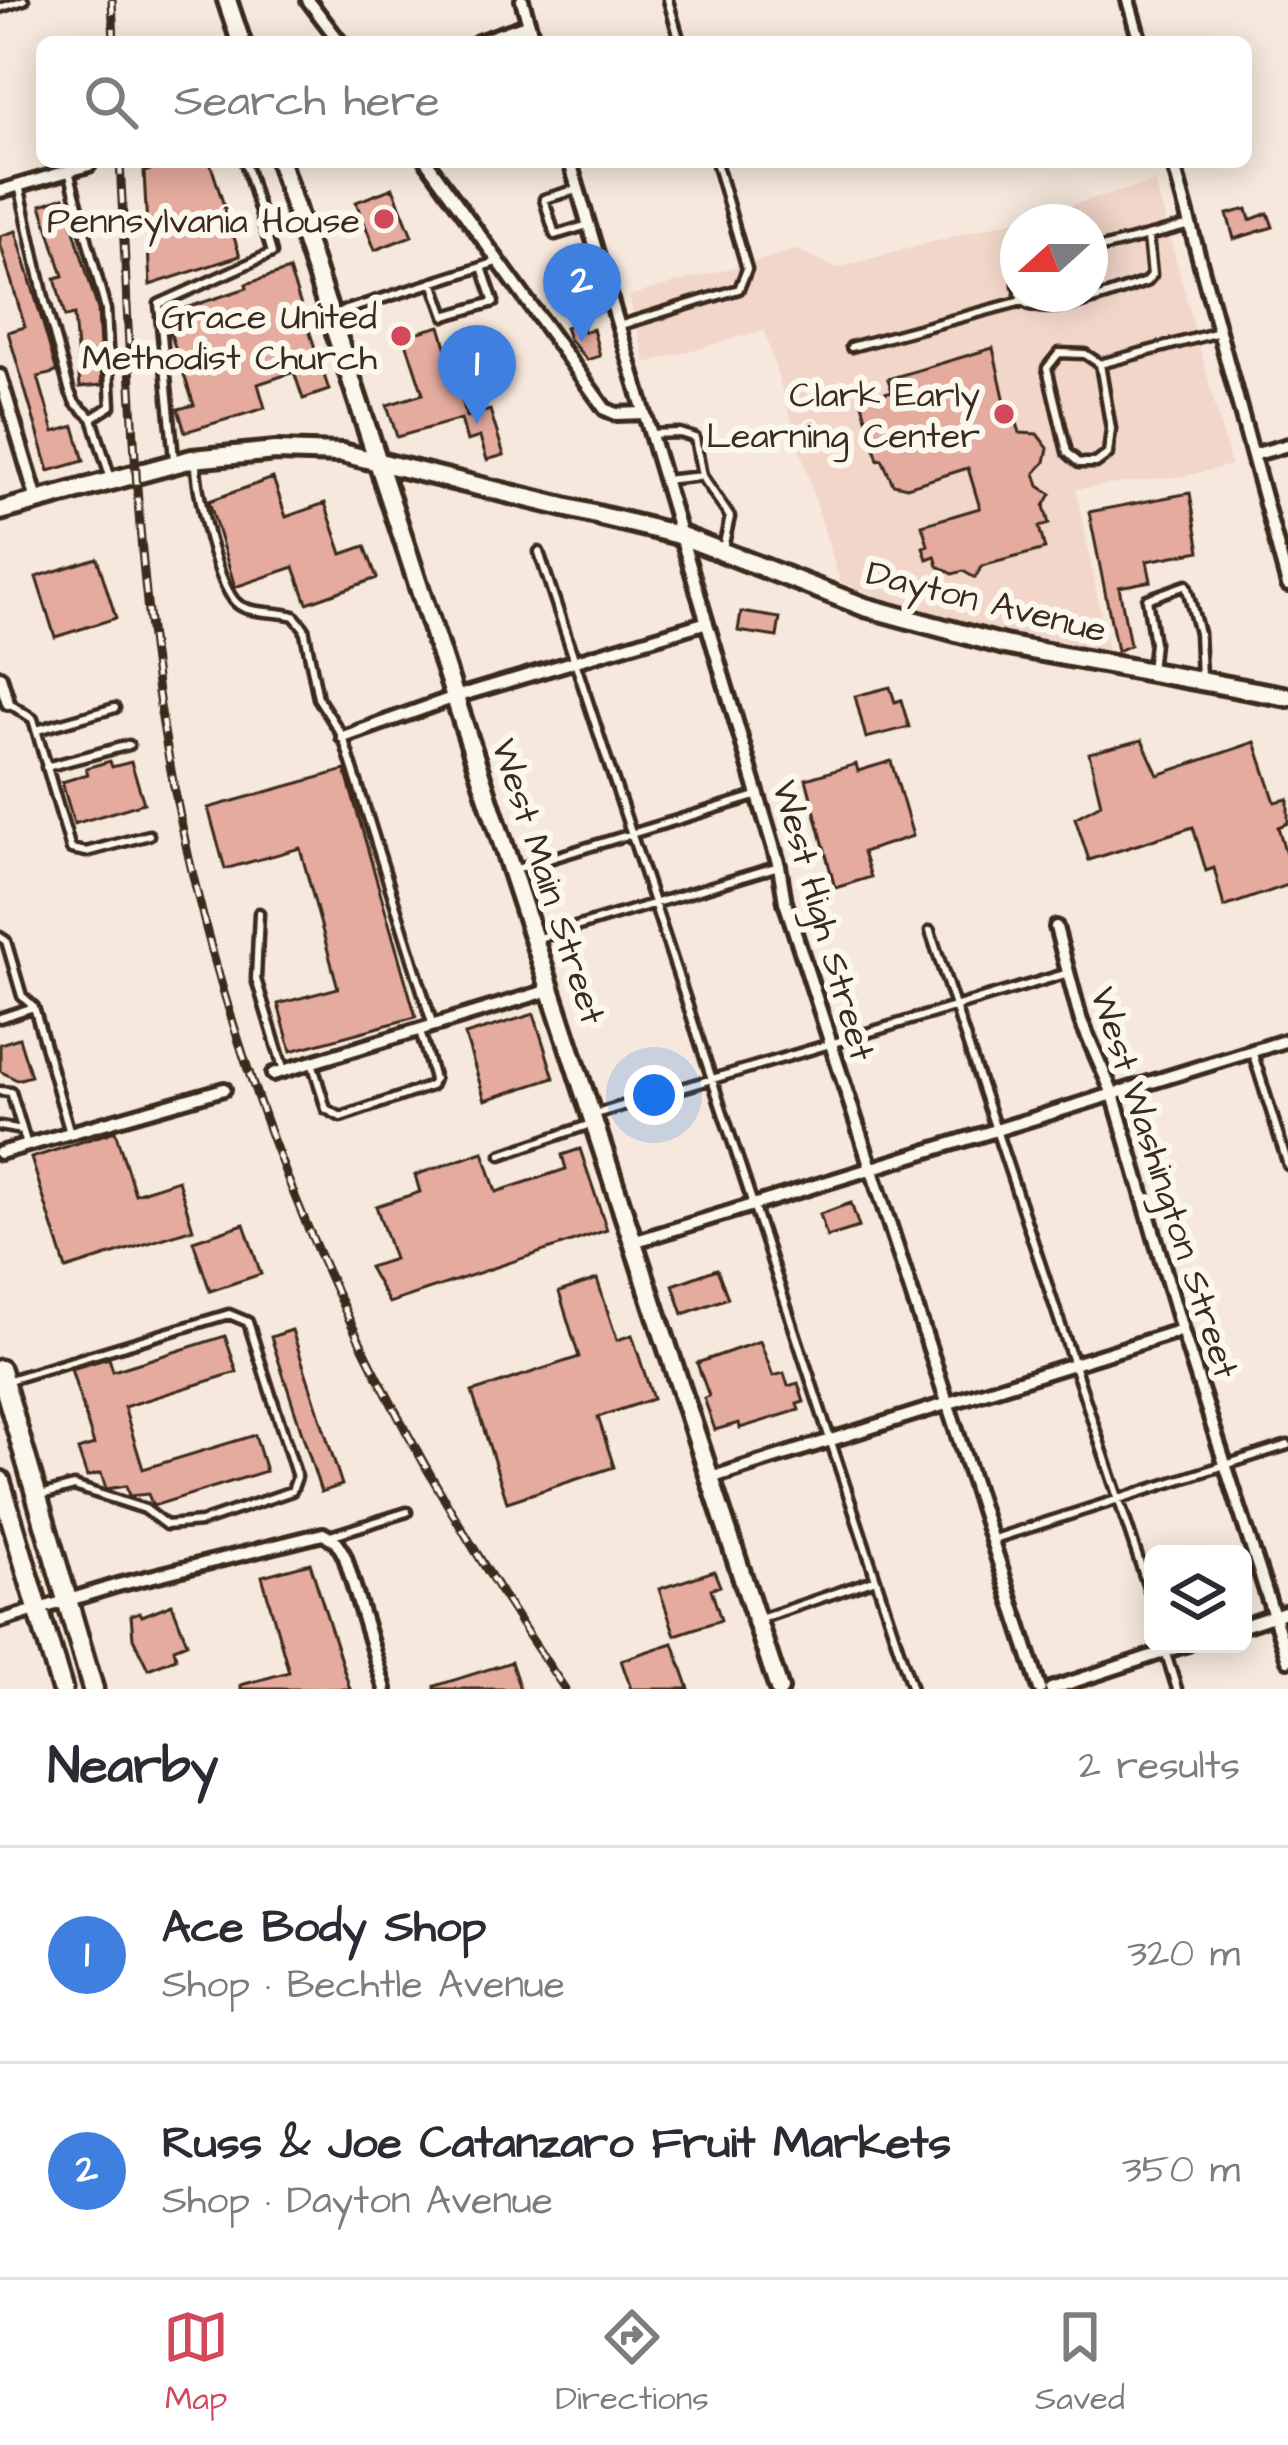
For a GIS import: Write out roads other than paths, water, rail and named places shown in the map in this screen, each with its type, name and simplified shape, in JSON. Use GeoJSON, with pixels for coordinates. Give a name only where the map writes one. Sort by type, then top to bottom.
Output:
{"type":"FeatureCollection","features":[{"type":"Feature","properties":{"kind":"main road"},"geometry":{"type":"LineString","coordinates":[[2,1376],[93,1689]]}},
{"type":"Feature","properties":{"kind":"main road"},"geometry":{"type":"LineString","coordinates":[[0,1481],[62,1689]]}},
{"type":"Feature","properties":{"kind":"street"},"geometry":{"type":"LineString","coordinates":[[227,0],[239,36]]}},
{"type":"Feature","properties":{"kind":"street"},"geometry":{"type":"LineString","coordinates":[[308,0],[335,36]]}},
{"type":"Feature","properties":{"kind":"street"},"geometry":{"type":"LineString","coordinates":[[522,0],[532,36]]}},
{"type":"Feature","properties":{"kind":"street"},"geometry":{"type":"LineString","coordinates":[[1128,0],[1138,36]]}},
{"type":"Feature","properties":{"kind":"street"},"geometry":{"type":"LineString","coordinates":[[495,36],[529,24]]}},
{"type":"Feature","properties":{"kind":"street"},"geometry":{"type":"LineString","coordinates":[[0,191],[78,168]]}},
{"type":"Feature","properties":{"kind":"street","name":"West Main Street"},"geometry":{"type":"LineString","coordinates":[[282,168],[779,1689]]}},
{"type":"Feature","properties":{"kind":"street"},"geometry":{"type":"LineString","coordinates":[[431,168],[604,409],[616,414],[644,413]]}},
{"type":"Feature","properties":{"kind":"street","name":"West High Street"},"geometry":{"type":"LineString","coordinates":[[572,168],[779,866],[785,902],[1040,1689]]}},
{"type":"Feature","properties":{"kind":"street"},"geometry":{"type":"LineString","coordinates":[[1175,168],[1288,585]]}},
{"type":"Feature","properties":{"kind":"street"},"geometry":{"type":"LineString","coordinates":[[0,376],[37,500]]}},
{"type":"Feature","properties":{"kind":"street"},"geometry":{"type":"LineString","coordinates":[[1253,455],[1288,445]]}},
{"type":"Feature","properties":{"kind":"street","name":"Dayton Avenue"},"geometry":{"type":"LineString","coordinates":[[0,511],[196,458],[276,451],[342,453],[679,535],[865,607],[1004,645],[1288,697]]}},
{"type":"Feature","properties":{"kind":"street"},"geometry":{"type":"LineString","coordinates":[[343,737],[455,697],[704,623]]}},
{"type":"Feature","properties":{"kind":"street"},"geometry":{"type":"LineString","coordinates":[[0,677],[8,703]]}},
{"type":"Feature","properties":{"kind":"street","name":"West Washington Street"},"geometry":{"type":"LineString","coordinates":[[1056,927],[1081,1021],[1113,1094],[1182,1330],[1288,1660]]}},
{"type":"Feature","properties":{"kind":"street"},"geometry":{"type":"LineString","coordinates":[[279,1073],[550,990]]}},
{"type":"Feature","properties":{"kind":"street"},"geometry":{"type":"LineString","coordinates":[[633,1241],[1288,1040]]}},
{"type":"Feature","properties":{"kind":"street"},"geometry":{"type":"LineString","coordinates":[[0,1153],[224,1089]]}},
{"type":"Feature","properties":{"kind":"street"},"geometry":{"type":"LineString","coordinates":[[710,1478],[1182,1330]]}},
{"type":"Feature","properties":{"kind":"street"},"geometry":{"type":"LineString","coordinates":[[0,1621],[312,1535],[330,1536],[345,1557],[385,1689]]}},
{"type":"Feature","properties":{"kind":"street"},"geometry":{"type":"LineString","coordinates":[[1252,1623],[1288,1611]]}},
{"type":"Feature","properties":{"kind":"street"},"geometry":{"type":"LineString","coordinates":[[1051,1689],[1150,1653]]}},
{"type":"Feature","properties":{"kind":"lane"},"geometry":{"type":"LineString","coordinates":[[0,8],[24,0]]}},
{"type":"Feature","properties":{"kind":"lane"},"geometry":{"type":"LineString","coordinates":[[668,0],[678,36]]}},
{"type":"Feature","properties":{"kind":"lane"},"geometry":{"type":"LineString","coordinates":[[175,463],[159,304],[272,253],[246,168]]}},
{"type":"Feature","properties":{"kind":"lane"},"geometry":{"type":"LineString","coordinates":[[618,326],[739,290],[747,269],[718,168]]}},
{"type":"Feature","properties":{"kind":"lane"},"geometry":{"type":"LineString","coordinates":[[69,171],[106,310],[111,406],[92,418]]}},
{"type":"Feature","properties":{"kind":"lane"},"geometry":{"type":"LineString","coordinates":[[19,185],[44,302],[70,392],[75,404],[92,418],[111,479]]}},
{"type":"Feature","properties":{"kind":"lane"},"geometry":{"type":"LineString","coordinates":[[578,189],[544,199],[555,235],[588,225]]}},
{"type":"Feature","properties":{"kind":"lane"},"geometry":{"type":"LineString","coordinates":[[1108,247],[1190,225]]}},
{"type":"Feature","properties":{"kind":"lane"},"geometry":{"type":"LineString","coordinates":[[1108,293],[1146,282],[1152,275],[1148,237]]}},
{"type":"Feature","properties":{"kind":"lane"},"geometry":{"type":"LineString","coordinates":[[330,315],[497,262]]}},
{"type":"Feature","properties":{"kind":"lane"},"geometry":{"type":"LineString","coordinates":[[433,282],[445,316],[494,302],[482,267]]}},
{"type":"Feature","properties":{"kind":"lane"},"geometry":{"type":"LineString","coordinates":[[851,347],[1000,297]]}},
{"type":"Feature","properties":{"kind":"lane"},"geometry":{"type":"LineString","coordinates":[[1100,364],[1112,429],[1108,454],[1096,463],[1079,463],[1067,452],[1047,368],[1060,353],[1085,354],[1100,364],[1220,332]]}},
{"type":"Feature","properties":{"kind":"lane"},"geometry":{"type":"LineString","coordinates":[[650,434],[680,433],[695,438],[702,476],[730,518],[722,551]]}},
{"type":"Feature","properties":{"kind":"lane"},"geometry":{"type":"LineString","coordinates":[[196,458],[198,492],[227,590],[243,608],[294,616],[304,628],[318,698],[343,737],[426,1028],[434,1079],[431,1086],[341,1117],[326,1109],[312,1062]]}},
{"type":"Feature","properties":{"kind":"lane"},"geometry":{"type":"LineString","coordinates":[[663,480],[702,476]]}},
{"type":"Feature","properties":{"kind":"lane"},"geometry":{"type":"LineString","coordinates":[[538,552],[912,1689]]}},
{"type":"Feature","properties":{"kind":"lane"},"geometry":{"type":"LineString","coordinates":[[1151,671],[1154,644],[1147,598],[1186,584],[1199,633],[1202,680]]}},
{"type":"Feature","properties":{"kind":"lane"},"geometry":{"type":"LineString","coordinates":[[8,703],[33,719],[71,849],[86,852],[149,835]]}},
{"type":"Feature","properties":{"kind":"lane"},"geometry":{"type":"LineString","coordinates":[[36,730],[115,708]]}},
{"type":"Feature","properties":{"kind":"lane"},"geometry":{"type":"LineString","coordinates":[[46,767],[128,745]]}},
{"type":"Feature","properties":{"kind":"lane"},"geometry":{"type":"LineString","coordinates":[[513,870],[758,796]]}},
{"type":"Feature","properties":{"kind":"lane"},"geometry":{"type":"LineString","coordinates":[[536,939],[779,866]]}},
{"type":"Feature","properties":{"kind":"lane"},"geometry":{"type":"LineString","coordinates":[[259,913],[256,979],[279,1073]]}},
{"type":"Feature","properties":{"kind":"lane"},"geometry":{"type":"LineString","coordinates":[[930,931],[1144,1576]]}},
{"type":"Feature","properties":{"kind":"lane"},"geometry":{"type":"LineString","coordinates":[[0,937],[6,941],[22,995],[34,1007],[70,1133]]}},
{"type":"Feature","properties":{"kind":"lane"},"geometry":{"type":"LineString","coordinates":[[501,1155],[709,1080],[1068,973]]}},
{"type":"Feature","properties":{"kind":"lane"},"geometry":{"type":"LineString","coordinates":[[0,1018],[34,1007]]}},
{"type":"Feature","properties":{"kind":"lane"},"geometry":{"type":"LineString","coordinates":[[1252,1051],[1288,1165]]}},
{"type":"Feature","properties":{"kind":"lane"},"geometry":{"type":"LineString","coordinates":[[0,1090],[11,1092],[27,1145]]}},
{"type":"Feature","properties":{"kind":"lane"},"geometry":{"type":"LineString","coordinates":[[0,1126],[22,1130]]}},
{"type":"Feature","properties":{"kind":"lane"},"geometry":{"type":"LineString","coordinates":[[2,1376],[229,1313],[248,1322],[297,1478],[292,1490],[201,1522],[166,1525],[145,1508],[74,1486],[37,1496]]}},
{"type":"Feature","properties":{"kind":"lane"},"geometry":{"type":"LineString","coordinates":[[992,1540],[1288,1445]]}},
{"type":"Feature","properties":{"kind":"lane"},"geometry":{"type":"LineString","coordinates":[[330,1536],[407,1512]]}},
{"type":"Feature","properties":{"kind":"lane"},"geometry":{"type":"LineString","coordinates":[[757,1620],[876,1579]]}},
{"type":"Feature","properties":{"kind":"lane"},"geometry":{"type":"LineString","coordinates":[[1166,1653],[1177,1689]]}},
{"type":"Feature","properties":{"kind":"railway"},"geometry":{"type":"LineString","coordinates":[[112,0],[114,36]]}},
{"type":"Feature","properties":{"kind":"railway"},"geometry":{"type":"LineString","coordinates":[[120,168],[134,434],[151,638],[185,841],[218,972],[258,1098],[305,1221],[360,1341],[421,1458],[565,1689]]}},
{"type":"Feature","properties":{"kind":"place","name":"Pennsylvania House"},"geometry":{"type":"Point","coordinates":[384,219]}},
{"type":"Feature","properties":{"kind":"place","name":"Grace United Methodist Church"},"geometry":{"type":"Point","coordinates":[401,336]}},
{"type":"Feature","properties":{"kind":"place","name":"Russ & Joe Catanzaro Fruit Markets"},"geometry":{"type":"Point","coordinates":[582,342]}},
{"type":"Feature","properties":{"kind":"place","name":"Clark Early Learning Center"},"geometry":{"type":"Point","coordinates":[1004,414]}},
{"type":"Feature","properties":{"kind":"place","name":"Ace Body Shop"},"geometry":{"type":"Point","coordinates":[477,424]}}]}
